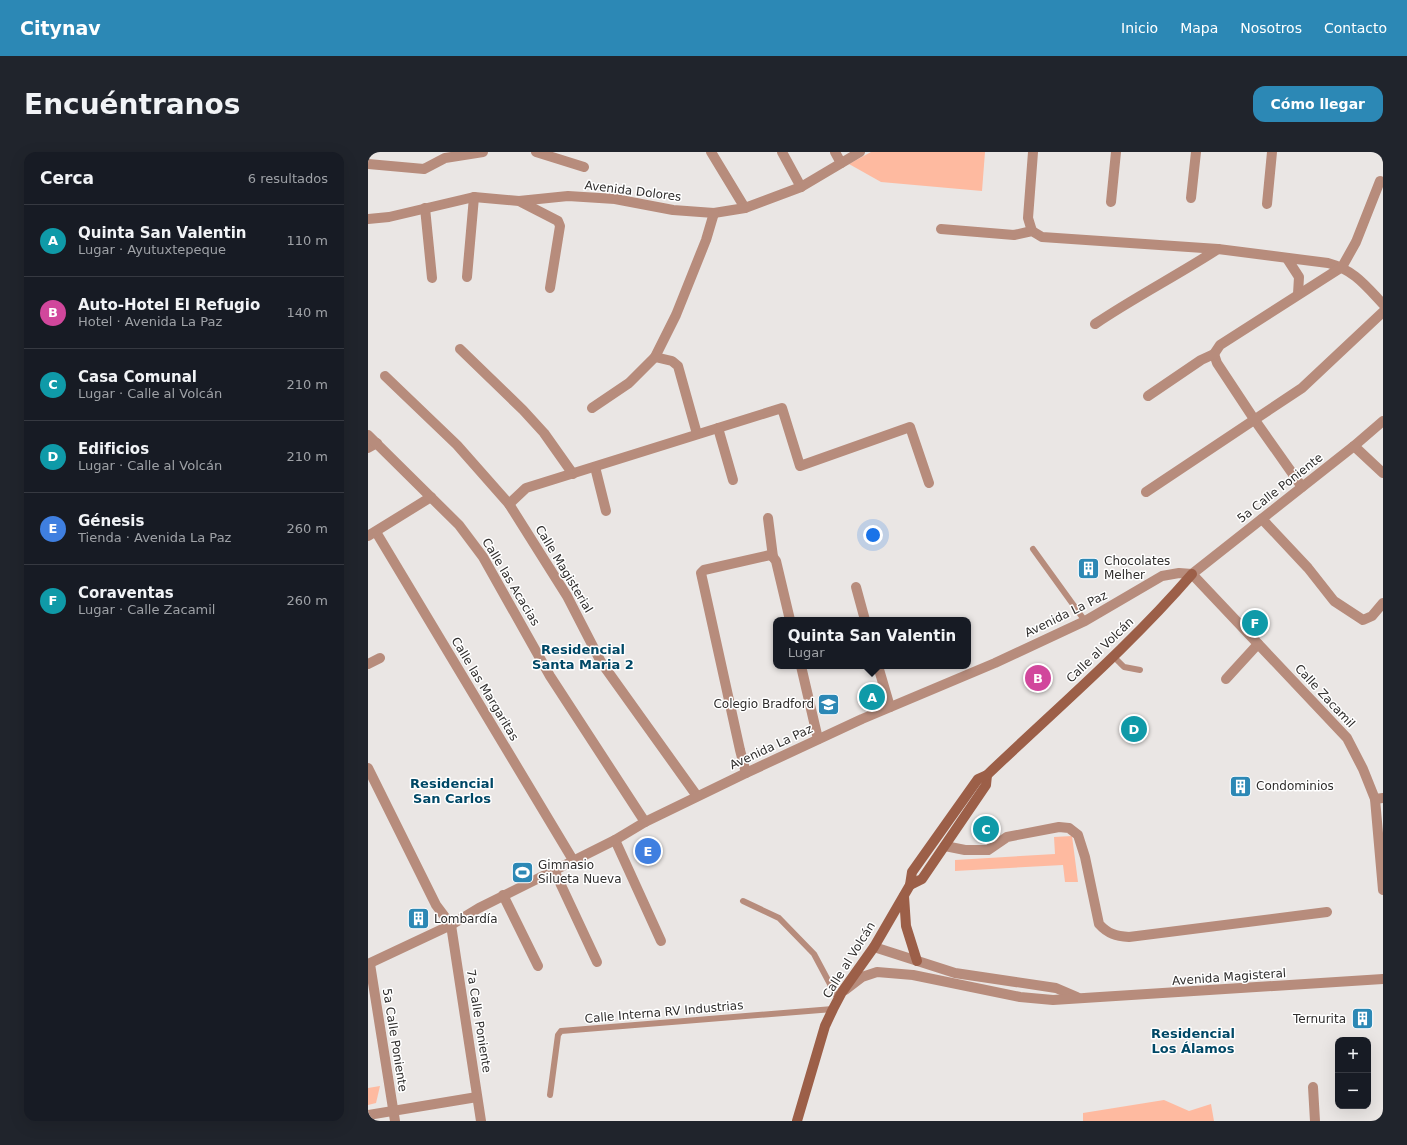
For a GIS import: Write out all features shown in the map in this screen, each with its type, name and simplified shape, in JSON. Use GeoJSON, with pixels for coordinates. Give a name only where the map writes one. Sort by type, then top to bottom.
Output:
{"type":"FeatureCollection","features":[{"type":"Feature","properties":{"kind":"main road","name":"Calle al Volcán"},"geometry":{"type":"LineString","coordinates":[[797,1121],[826,1026],[833,1009],[840,996],[874,946],[910,885],[912,872],[978,780],[987,775],[1113,656],[1165,605],[1192,574]]}},
{"type":"Feature","properties":{"kind":"main road","name":"Calle al Volcán"},"geometry":{"type":"LineString","coordinates":[[910,885],[922,880],[986,785],[987,775]]}},
{"type":"Feature","properties":{"kind":"main road"},"geometry":{"type":"LineString","coordinates":[[904,895],[906,926],[917,961]]}},
{"type":"Feature","properties":{"kind":"street"},"geometry":{"type":"LineString","coordinates":[[368,164],[424,169],[445,158],[483,152]]}},
{"type":"Feature","properties":{"kind":"street"},"geometry":{"type":"LineString","coordinates":[[536,152],[584,167]]}},
{"type":"Feature","properties":{"kind":"street"},"geometry":{"type":"LineString","coordinates":[[710,152],[745,208]]}},
{"type":"Feature","properties":{"kind":"street"},"geometry":{"type":"LineString","coordinates":[[782,152],[801,187]]}},
{"type":"Feature","properties":{"kind":"street"},"geometry":{"type":"LineString","coordinates":[[835,152],[841,163]]}},
{"type":"Feature","properties":{"kind":"street","name":"Avenida Dolores"},"geometry":{"type":"LineString","coordinates":[[368,219],[389,217],[474,197],[519,201],[568,196],[584,197],[614,199],[673,210],[714,212],[745,208],[801,187],[860,152]]}},
{"type":"Feature","properties":{"kind":"street"},"geometry":{"type":"LineString","coordinates":[[1032,231],[1028,218],[1033,152]]}},
{"type":"Feature","properties":{"kind":"street"},"geometry":{"type":"LineString","coordinates":[[1111,202],[1116,152]]}},
{"type":"Feature","properties":{"kind":"street"},"geometry":{"type":"LineString","coordinates":[[1191,198],[1196,152]]}},
{"type":"Feature","properties":{"kind":"street"},"geometry":{"type":"LineString","coordinates":[[1267,204],[1272,152]]}},
{"type":"Feature","properties":{"kind":"street"},"geometry":{"type":"LineString","coordinates":[[1148,396],[1201,360],[1214,354],[1220,345],[1342,267],[1356,242],[1380,181]]}},
{"type":"Feature","properties":{"kind":"street"},"geometry":{"type":"LineString","coordinates":[[467,277],[474,197]]}},
{"type":"Feature","properties":{"kind":"street"},"geometry":{"type":"LineString","coordinates":[[519,201],[558,221],[560,226],[550,288]]}},
{"type":"Feature","properties":{"kind":"street"},"geometry":{"type":"LineString","coordinates":[[425,208],[432,278]]}},
{"type":"Feature","properties":{"kind":"street"},"geometry":{"type":"LineString","coordinates":[[592,408],[630,383],[655,356],[676,316],[706,240],[714,212]]}},
{"type":"Feature","properties":{"kind":"street"},"geometry":{"type":"LineString","coordinates":[[941,229],[1014,234],[1032,231],[1042,237],[1218,249],[1288,260],[1328,264],[1342,267],[1356,277],[1383,304]]}},
{"type":"Feature","properties":{"kind":"street"},"geometry":{"type":"LineString","coordinates":[[1095,324],[1118,308],[1178,275],[1218,249]]}},
{"type":"Feature","properties":{"kind":"street"},"geometry":{"type":"LineString","coordinates":[[1288,260],[1299,277],[1298,294]]}},
{"type":"Feature","properties":{"kind":"street"},"geometry":{"type":"LineString","coordinates":[[1146,492],[1302,388],[1383,312]]}},
{"type":"Feature","properties":{"kind":"street"},"geometry":{"type":"LineString","coordinates":[[460,349],[523,410],[544,433],[573,474]]}},
{"type":"Feature","properties":{"kind":"street"},"geometry":{"type":"LineString","coordinates":[[1214,354],[1217,363],[1254,420],[1302,487]]}},
{"type":"Feature","properties":{"kind":"street"},"geometry":{"type":"LineString","coordinates":[[655,356],[672,361],[678,366],[697,434]]}},
{"type":"Feature","properties":{"kind":"street","name":"Calle Magisterial"},"geometry":{"type":"LineString","coordinates":[[385,376],[457,445],[509,504],[567,596],[601,662],[697,796]]}},
{"type":"Feature","properties":{"kind":"street"},"geometry":{"type":"LineString","coordinates":[[509,504],[526,488],[782,408],[800,466],[910,427],[929,483]]}},
{"type":"Feature","properties":{"kind":"street","name":"5a Calle Poniente"},"geometry":{"type":"LineString","coordinates":[[1192,574],[1262,520],[1383,421]]}},
{"type":"Feature","properties":{"kind":"street"},"geometry":{"type":"LineString","coordinates":[[718,428],[733,480]]}},
{"type":"Feature","properties":{"kind":"street","name":"Calle las Acacias"},"geometry":{"type":"LineString","coordinates":[[368,435],[372,446],[431,497],[459,525],[483,557],[554,683],[645,822]]}},
{"type":"Feature","properties":{"kind":"street"},"geometry":{"type":"LineString","coordinates":[[1354,446],[1383,473]]}},
{"type":"Feature","properties":{"kind":"street"},"geometry":{"type":"LineString","coordinates":[[595,467],[606,511]]}},
{"type":"Feature","properties":{"kind":"street"},"geometry":{"type":"LineString","coordinates":[[372,534],[431,497]]}},
{"type":"Feature","properties":{"kind":"street"},"geometry":{"type":"LineString","coordinates":[[768,518],[773,557],[776,561],[789,617]]}},
{"type":"Feature","properties":{"kind":"street"},"geometry":{"type":"LineString","coordinates":[[1262,520],[1308,568],[1334,602],[1363,620],[1372,616],[1383,603]]}},
{"type":"Feature","properties":{"kind":"street","name":"Calle las Margaritas"},"geometry":{"type":"LineString","coordinates":[[372,534],[573,860]]}},
{"type":"Feature","properties":{"kind":"street"},"geometry":{"type":"LineString","coordinates":[[746,773],[736,735],[701,573],[704,570],[770,555],[773,557]]}},
{"type":"Feature","properties":{"kind":"street","name":"Avenida La Paz"},"geometry":{"type":"LineString","coordinates":[[369,964],[451,925],[503,896],[616,840],[645,822],[697,796],[890,707],[995,664],[1085,621],[1162,576],[1179,573],[1192,574]]}},
{"type":"Feature","properties":{"kind":"street","name":"Calle Zacamil"},"geometry":{"type":"LineString","coordinates":[[1192,574],[1347,738],[1379,799],[1383,890]]}},
{"type":"Feature","properties":{"kind":"street"},"geometry":{"type":"LineString","coordinates":[[856,587],[864,617]]}},
{"type":"Feature","properties":{"kind":"street"},"geometry":{"type":"LineString","coordinates":[[1226,679],[1258,644]]}},
{"type":"Feature","properties":{"kind":"street"},"geometry":{"type":"LineString","coordinates":[[368,664],[380,658]]}},
{"type":"Feature","properties":{"kind":"street"},"geometry":{"type":"LineString","coordinates":[[802,669],[818,739]]}},
{"type":"Feature","properties":{"kind":"street"},"geometry":{"type":"LineString","coordinates":[[879,669],[890,707]]}},
{"type":"Feature","properties":{"kind":"street"},"geometry":{"type":"LineString","coordinates":[[368,768],[436,904],[451,925]]}},
{"type":"Feature","properties":{"kind":"street"},"geometry":{"type":"LineString","coordinates":[[945,846],[965,850],[988,850],[1007,837],[1059,827],[1069,828],[1078,835],[1085,857],[1099,924],[1106,932],[1114,936],[1129,937],[1327,912]]}},
{"type":"Feature","properties":{"kind":"street"},"geometry":{"type":"LineString","coordinates":[[616,840],[661,941]]}},
{"type":"Feature","properties":{"kind":"street"},"geometry":{"type":"LineString","coordinates":[[554,870],[597,962]]}},
{"type":"Feature","properties":{"kind":"street"},"geometry":{"type":"LineString","coordinates":[[503,896],[538,966]]}},
{"type":"Feature","properties":{"kind":"street","name":"7a Calle Poniente"},"geometry":{"type":"LineString","coordinates":[[451,925],[481,1121]]}},
{"type":"Feature","properties":{"kind":"street","name":"Avenida Magisteral"},"geometry":{"type":"LineString","coordinates":[[874,946],[955,973],[1056,988],[1077,997]]}},
{"type":"Feature","properties":{"kind":"street"},"geometry":{"type":"LineString","coordinates":[[913,975],[917,961]]}},
{"type":"Feature","properties":{"kind":"street","name":"5a Calle Poniente"},"geometry":{"type":"LineString","coordinates":[[369,964],[394,1116]]}},
{"type":"Feature","properties":{"kind":"street","name":"Avenida Magisteral"},"geometry":{"type":"LineString","coordinates":[[840,996],[869,974],[877,972],[913,975],[1020,997],[1053,1000],[1077,997],[1168,994],[1383,979]]}},
{"type":"Feature","properties":{"kind":"street"},"geometry":{"type":"LineString","coordinates":[[1313,1087],[1315,1121]]}},
{"type":"Feature","properties":{"kind":"street"},"geometry":{"type":"LineString","coordinates":[[368,1115],[394,1116],[477,1097]]}},
{"type":"Feature","properties":{"kind":"lane"},"geometry":{"type":"LineString","coordinates":[[1033,549],[1085,621]]}},
{"type":"Feature","properties":{"kind":"lane"},"geometry":{"type":"LineString","coordinates":[[1113,656],[1124,667],[1140,670]]}},
{"type":"Feature","properties":{"kind":"lane"},"geometry":{"type":"LineString","coordinates":[[743,901],[779,918],[814,954],[840,996]]}},
{"type":"Feature","properties":{"kind":"lane","name":"Calle Interna RV Industrias"},"geometry":{"type":"LineString","coordinates":[[550,1095],[558,1035],[561,1032],[833,1009]]}},
{"type":"Feature","properties":{"kind":"shaded area"},"geometry":{"type":"Polygon","coordinates":[[[871,152],[985,152],[982,191],[881,182],[849,164],[871,152]]]}},
{"type":"Feature","properties":{"kind":"shaded area"},"geometry":{"type":"Polygon","coordinates":[[[1072,836],[1078,882],[1065,882],[1063,865],[955,871],[955,860],[1055,854],[1054,837],[1072,836]]]}},
{"type":"Feature","properties":{"kind":"shaded area"},"geometry":{"type":"Polygon","coordinates":[[[380,1086],[376,1103],[368,1105],[368,1088],[380,1086]]]}},
{"type":"Feature","properties":{"kind":"shaded area"},"geometry":{"type":"Polygon","coordinates":[[[1164,1100],[1189,1111],[1211,1104],[1214,1121],[1083,1121],[1083,1113],[1164,1100]]]}},
{"type":"Feature","properties":{"kind":"place","name":"Chocolates Melher"},"geometry":{"type":"Point","coordinates":[1089,568]}},
{"type":"Feature","properties":{"kind":"place","name":"Coraventas"},"geometry":{"type":"Point","coordinates":[1255,623]}},
{"type":"Feature","properties":{"kind":"place","name":"Auto-Hotel El Refugio"},"geometry":{"type":"Point","coordinates":[1038,678]}},
{"type":"Feature","properties":{"kind":"place","name":"Quinta San Valentin"},"geometry":{"type":"Point","coordinates":[872,697]}},
{"type":"Feature","properties":{"kind":"place","name":"Colegio Bradford"},"geometry":{"type":"Point","coordinates":[829,704]}},
{"type":"Feature","properties":{"kind":"place","name":"Edificios"},"geometry":{"type":"Point","coordinates":[1134,729]}},
{"type":"Feature","properties":{"kind":"place","name":"Condominios"},"geometry":{"type":"Point","coordinates":[1241,786]}},
{"type":"Feature","properties":{"kind":"place","name":"Casa Comunal"},"geometry":{"type":"Point","coordinates":[986,829]}},
{"type":"Feature","properties":{"kind":"place","name":"Génesis"},"geometry":{"type":"Point","coordinates":[648,851]}},
{"type":"Feature","properties":{"kind":"place","name":"Gimnasio Silueta Nueva"},"geometry":{"type":"Point","coordinates":[522,872]}},
{"type":"Feature","properties":{"kind":"place","name":"Lombardía"},"geometry":{"type":"Point","coordinates":[418,919]}},
{"type":"Feature","properties":{"kind":"place","name":"Ternurita"},"geometry":{"type":"Point","coordinates":[1362,1019]}},
{"type":"Feature","properties":{"kind":"district","name":"Residencial Santa Maria 2"},"geometry":{"type":"Point","coordinates":[583,656]}},
{"type":"Feature","properties":{"kind":"district","name":"Residencial San Carlos"},"geometry":{"type":"Point","coordinates":[452,790]}},
{"type":"Feature","properties":{"kind":"district","name":"Residencial Los Álamos"},"geometry":{"type":"Point","coordinates":[1193,1040]}}]}
